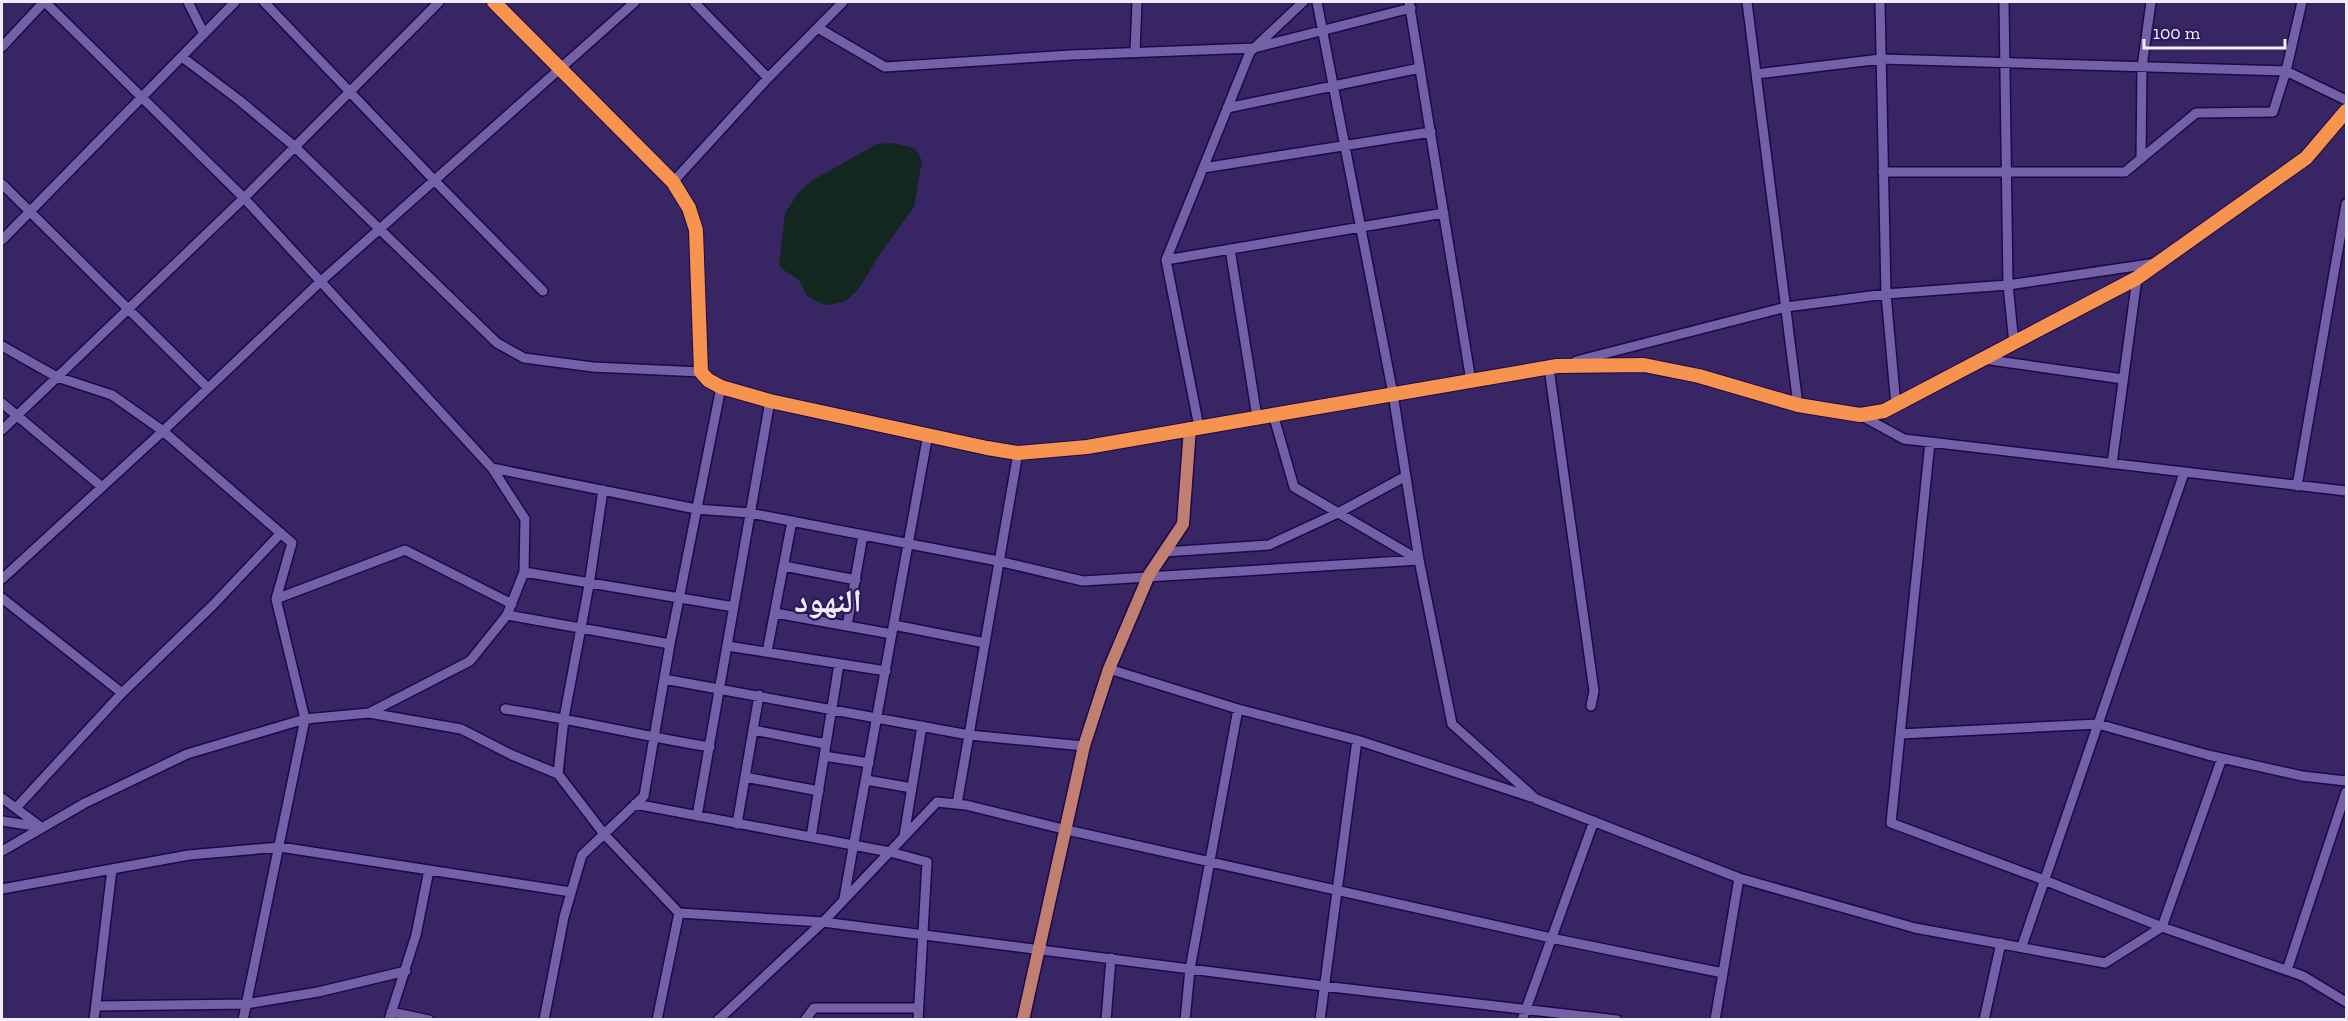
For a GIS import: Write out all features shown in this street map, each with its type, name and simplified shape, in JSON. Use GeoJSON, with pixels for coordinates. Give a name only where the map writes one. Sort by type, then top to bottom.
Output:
{"type":"FeatureCollection","features":[{"type":"Feature","properties":{"kind":"highway"},"geometry":{"type":"LineString","coordinates":[[494,2],[673,182],[689,208],[696,230],[701,372],[708,380],[721,387],[770,401],[1018,453],[1087,447],[1553,367],[1644,365],[1699,376],[1798,405],[1860,415],[1884,411],[2137,279],[2306,158],[2346,111]]}},
{"type":"Feature","properties":{"kind":"main road"},"geometry":{"type":"LineString","coordinates":[[1023,1020],[1084,746],[1109,669],[1149,575],[1183,524],[1194,427]]}},
{"type":"Feature","properties":{"kind":"street"},"geometry":{"type":"LineString","coordinates":[[2,47],[45,2],[244,198],[492,468],[525,519],[524,573],[507,615],[470,660],[369,714]]}},
{"type":"Feature","properties":{"kind":"street"},"geometry":{"type":"LineString","coordinates":[[188,2],[204,34]]}},
{"type":"Feature","properties":{"kind":"street"},"geometry":{"type":"LineString","coordinates":[[2,240],[235,2]]}},
{"type":"Feature","properties":{"kind":"street"},"geometry":{"type":"LineString","coordinates":[[264,2],[543,291]]}},
{"type":"Feature","properties":{"kind":"street"},"geometry":{"type":"LineString","coordinates":[[2,430],[244,198],[439,2]]}},
{"type":"Feature","properties":{"kind":"street"},"geometry":{"type":"LineString","coordinates":[[2,579],[321,282],[635,2]]}},
{"type":"Feature","properties":{"kind":"street"},"geometry":{"type":"LineString","coordinates":[[694,2],[768,78]]}},
{"type":"Feature","properties":{"kind":"street"},"geometry":{"type":"LineString","coordinates":[[673,182],[768,78],[843,2]]}},
{"type":"Feature","properties":{"kind":"street"},"geometry":{"type":"LineString","coordinates":[[1135,52],[1137,2]]}},
{"type":"Feature","properties":{"kind":"street"},"geometry":{"type":"LineString","coordinates":[[1194,427],[1166,260],[1250,52],[1303,2]]}},
{"type":"Feature","properties":{"kind":"street"},"geometry":{"type":"LineString","coordinates":[[1317,2],[1393,394],[1419,560],[1452,724],[1536,799]]}},
{"type":"Feature","properties":{"kind":"street"},"geometry":{"type":"LineString","coordinates":[[1747,2],[1798,405]]}},
{"type":"Feature","properties":{"kind":"street"},"geometry":{"type":"LineString","coordinates":[[1880,2],[1886,294],[1896,406]]}},
{"type":"Feature","properties":{"kind":"street"},"geometry":{"type":"LineString","coordinates":[[2004,2],[2008,285],[2014,344]]}},
{"type":"Feature","properties":{"kind":"street"},"geometry":{"type":"LineString","coordinates":[[2141,159],[2142,67],[2151,2]]}},
{"type":"Feature","properties":{"kind":"street"},"geometry":{"type":"LineString","coordinates":[[1883,172],[2125,172],[2196,113],[2273,112],[2286,71],[2302,2]]}},
{"type":"Feature","properties":{"kind":"street"},"geometry":{"type":"LineString","coordinates":[[818,28],[885,67],[1135,52],[1254,48],[1410,5],[1472,381]]}},
{"type":"Feature","properties":{"kind":"street"},"geometry":{"type":"LineString","coordinates":[[182,57],[294,146],[497,343],[524,358],[593,368],[701,372]]}},
{"type":"Feature","properties":{"kind":"street"},"geometry":{"type":"LineString","coordinates":[[1756,74],[1881,59],[2286,71],[2346,100]]}},
{"type":"Feature","properties":{"kind":"street"},"geometry":{"type":"LineString","coordinates":[[1227,108],[1420,68]]}},
{"type":"Feature","properties":{"kind":"street"},"geometry":{"type":"LineString","coordinates":[[1203,168],[1431,132]]}},
{"type":"Feature","properties":{"kind":"street"},"geometry":{"type":"LineString","coordinates":[[2,184],[208,388]]}},
{"type":"Feature","properties":{"kind":"street"},"geometry":{"type":"LineString","coordinates":[[2297,486],[2346,204]]}},
{"type":"Feature","properties":{"kind":"street"},"geometry":{"type":"LineString","coordinates":[[1166,260],[1444,213]]}},
{"type":"Feature","properties":{"kind":"street"},"geometry":{"type":"LineString","coordinates":[[1230,249],[1257,417]]}},
{"type":"Feature","properties":{"kind":"street"},"geometry":{"type":"LineString","coordinates":[[1591,706],[1594,691],[1553,367],[1786,307],[1886,294],[2008,285],[2158,263]]}},
{"type":"Feature","properties":{"kind":"street"},"geometry":{"type":"LineString","coordinates":[[2112,464],[2137,279]]}},
{"type":"Feature","properties":{"kind":"street"},"geometry":{"type":"LineString","coordinates":[[2,346],[57,377],[112,395],[163,431],[292,543],[276,599],[305,719],[243,1020]]}},
{"type":"Feature","properties":{"kind":"street"},"geometry":{"type":"LineString","coordinates":[[1983,359],[2123,379]]}},
{"type":"Feature","properties":{"kind":"street"},"geometry":{"type":"LineString","coordinates":[[544,1020],[564,917],[582,855],[644,796],[670,645],[721,387]]}},
{"type":"Feature","properties":{"kind":"street"},"geometry":{"type":"LineString","coordinates":[[697,816],[770,401]]}},
{"type":"Feature","properties":{"kind":"street"},"geometry":{"type":"LineString","coordinates":[[2,403],[102,487]]}},
{"type":"Feature","properties":{"kind":"street"},"geometry":{"type":"LineString","coordinates":[[1273,414],[1294,487],[1419,560]]}},
{"type":"Feature","properties":{"kind":"street"},"geometry":{"type":"LineString","coordinates":[[1860,415],[1904,439],[2346,490]]}},
{"type":"Feature","properties":{"kind":"street"},"geometry":{"type":"LineString","coordinates":[[844,900],[928,434]]}},
{"type":"Feature","properties":{"kind":"street"},"geometry":{"type":"LineString","coordinates":[[1929,442],[1891,823],[2162,927],[2303,976],[2346,1002]]}},
{"type":"Feature","properties":{"kind":"street"},"geometry":{"type":"LineString","coordinates":[[957,804],[1018,453]]}},
{"type":"Feature","properties":{"kind":"street"},"geometry":{"type":"LineString","coordinates":[[492,468],[696,509],[750,513],[792,521],[998,561],[1083,581],[1149,575],[1419,560]]}},
{"type":"Feature","properties":{"kind":"street"},"geometry":{"type":"LineString","coordinates":[[2022,946],[2184,473]]}},
{"type":"Feature","properties":{"kind":"street"},"geometry":{"type":"LineString","coordinates":[[1164,552],[1269,545],[1338,513],[1406,476]]}},
{"type":"Feature","properties":{"kind":"street"},"geometry":{"type":"LineString","coordinates":[[558,774],[564,718],[590,585],[603,490]]}},
{"type":"Feature","properties":{"kind":"street"},"geometry":{"type":"LineString","coordinates":[[767,652],[792,521]]}},
{"type":"Feature","properties":{"kind":"street"},"geometry":{"type":"LineString","coordinates":[[16,808],[122,693],[213,605],[281,533]]}},
{"type":"Feature","properties":{"kind":"street"},"geometry":{"type":"LineString","coordinates":[[848,626],[863,535]]}},
{"type":"Feature","properties":{"kind":"street"},"geometry":{"type":"LineString","coordinates":[[276,599],[405,550],[512,604]]}},
{"type":"Feature","properties":{"kind":"street"},"geometry":{"type":"LineString","coordinates":[[784,566],[855,580]]}},
{"type":"Feature","properties":{"kind":"street"},"geometry":{"type":"LineString","coordinates":[[524,573],[734,607]]}},
{"type":"Feature","properties":{"kind":"street"},"geometry":{"type":"LineString","coordinates":[[2,598],[122,693]]}},
{"type":"Feature","properties":{"kind":"street"},"geometry":{"type":"LineString","coordinates":[[775,614],[848,626],[985,643]]}},
{"type":"Feature","properties":{"kind":"street"},"geometry":{"type":"LineString","coordinates":[[507,615],[670,645]]}},
{"type":"Feature","properties":{"kind":"street"},"geometry":{"type":"LineString","coordinates":[[727,646],[886,671]]}},
{"type":"Feature","properties":{"kind":"street"},"geometry":{"type":"LineString","coordinates":[[811,837],[839,664]]}},
{"type":"Feature","properties":{"kind":"street"},"geometry":{"type":"LineString","coordinates":[[1109,669],[1238,709],[1357,740],[1536,799],[1739,878],[1915,928],[2105,963],[2162,927],[2222,758]]}},
{"type":"Feature","properties":{"kind":"street"},"geometry":{"type":"LineString","coordinates":[[664,679],[832,708],[969,735],[1084,746]]}},
{"type":"Feature","properties":{"kind":"street"},"geometry":{"type":"LineString","coordinates":[[737,824],[759,695]]}},
{"type":"Feature","properties":{"kind":"street"},"geometry":{"type":"LineString","coordinates":[[506,709],[710,747]]}},
{"type":"Feature","properties":{"kind":"street"},"geometry":{"type":"LineString","coordinates":[[1185,1020],[1190,969],[1238,709]]}},
{"type":"Feature","properties":{"kind":"street"},"geometry":{"type":"LineString","coordinates":[[2,851],[85,803],[187,754],[305,719],[369,714],[461,729],[512,755],[558,774],[604,834],[679,912],[823,922],[1323,986],[1617,1020]]}},
{"type":"Feature","properties":{"kind":"street"},"geometry":{"type":"LineString","coordinates":[[1900,734],[2098,724],[2222,758],[2302,776],[2346,781]]}},
{"type":"Feature","properties":{"kind":"street"},"geometry":{"type":"LineString","coordinates":[[904,836],[922,726]]}},
{"type":"Feature","properties":{"kind":"street"},"geometry":{"type":"LineString","coordinates":[[753,730],[826,744]]}},
{"type":"Feature","properties":{"kind":"street"},"geometry":{"type":"LineString","coordinates":[[1320,1020],[1357,740]]}},
{"type":"Feature","properties":{"kind":"street"},"geometry":{"type":"LineString","coordinates":[[824,756],[869,763]]}},
{"type":"Feature","properties":{"kind":"street"},"geometry":{"type":"LineString","coordinates":[[745,777],[819,791]]}},
{"type":"Feature","properties":{"kind":"street"},"geometry":{"type":"LineString","coordinates":[[866,780],[912,788]]}},
{"type":"Feature","properties":{"kind":"street"},"geometry":{"type":"LineString","coordinates":[[2286,970],[2346,792]]}},
{"type":"Feature","properties":{"kind":"street"},"geometry":{"type":"LineString","coordinates":[[2,798],[40,827]]}},
{"type":"Feature","properties":{"kind":"street"},"geometry":{"type":"LineString","coordinates":[[718,1020],[823,922],[937,802],[957,804],[1551,938],[1723,973]]}},
{"type":"Feature","properties":{"kind":"street"},"geometry":{"type":"LineString","coordinates":[[635,804],[855,845],[927,862],[918,1020]]}},
{"type":"Feature","properties":{"kind":"street"},"geometry":{"type":"LineString","coordinates":[[2,821],[40,827]]}},
{"type":"Feature","properties":{"kind":"street"},"geometry":{"type":"LineString","coordinates":[[1522,1020],[1594,821]]}},
{"type":"Feature","properties":{"kind":"street"},"geometry":{"type":"LineString","coordinates":[[2,889],[189,855],[280,847],[571,892]]}},
{"type":"Feature","properties":{"kind":"street"},"geometry":{"type":"LineString","coordinates":[[94,1020],[112,869]]}},
{"type":"Feature","properties":{"kind":"street"},"geometry":{"type":"LineString","coordinates":[[429,870],[416,935],[390,1016],[429,1020]]}},
{"type":"Feature","properties":{"kind":"street"},"geometry":{"type":"LineString","coordinates":[[1715,1020],[1739,878]]}},
{"type":"Feature","properties":{"kind":"street"},"geometry":{"type":"LineString","coordinates":[[657,1020],[679,912]]}},
{"type":"Feature","properties":{"kind":"street"},"geometry":{"type":"LineString","coordinates":[[1984,1020],[2001,943]]}},
{"type":"Feature","properties":{"kind":"street"},"geometry":{"type":"LineString","coordinates":[[1106,1020],[1111,958]]}},
{"type":"Feature","properties":{"kind":"street"},"geometry":{"type":"LineString","coordinates":[[96,1006],[246,1004],[318,992],[406,971]]}},
{"type":"Feature","properties":{"kind":"street"},"geometry":{"type":"LineString","coordinates":[[805,1020],[814,1008],[918,1008]]}},
{"type":"Feature","properties":{"kind":"shaded area"},"geometry":{"type":"Polygon","coordinates":[[[892,143],[915,148],[922,161],[914,207],[878,257],[858,290],[846,301],[830,305],[822,304],[807,296],[799,280],[779,265],[785,213],[799,192],[811,181],[877,144],[892,143]]]}},
{"type":"Feature","properties":{"kind":"district","name":"النهود"},"geometry":{"type":"Point","coordinates":[828,601]}}]}
